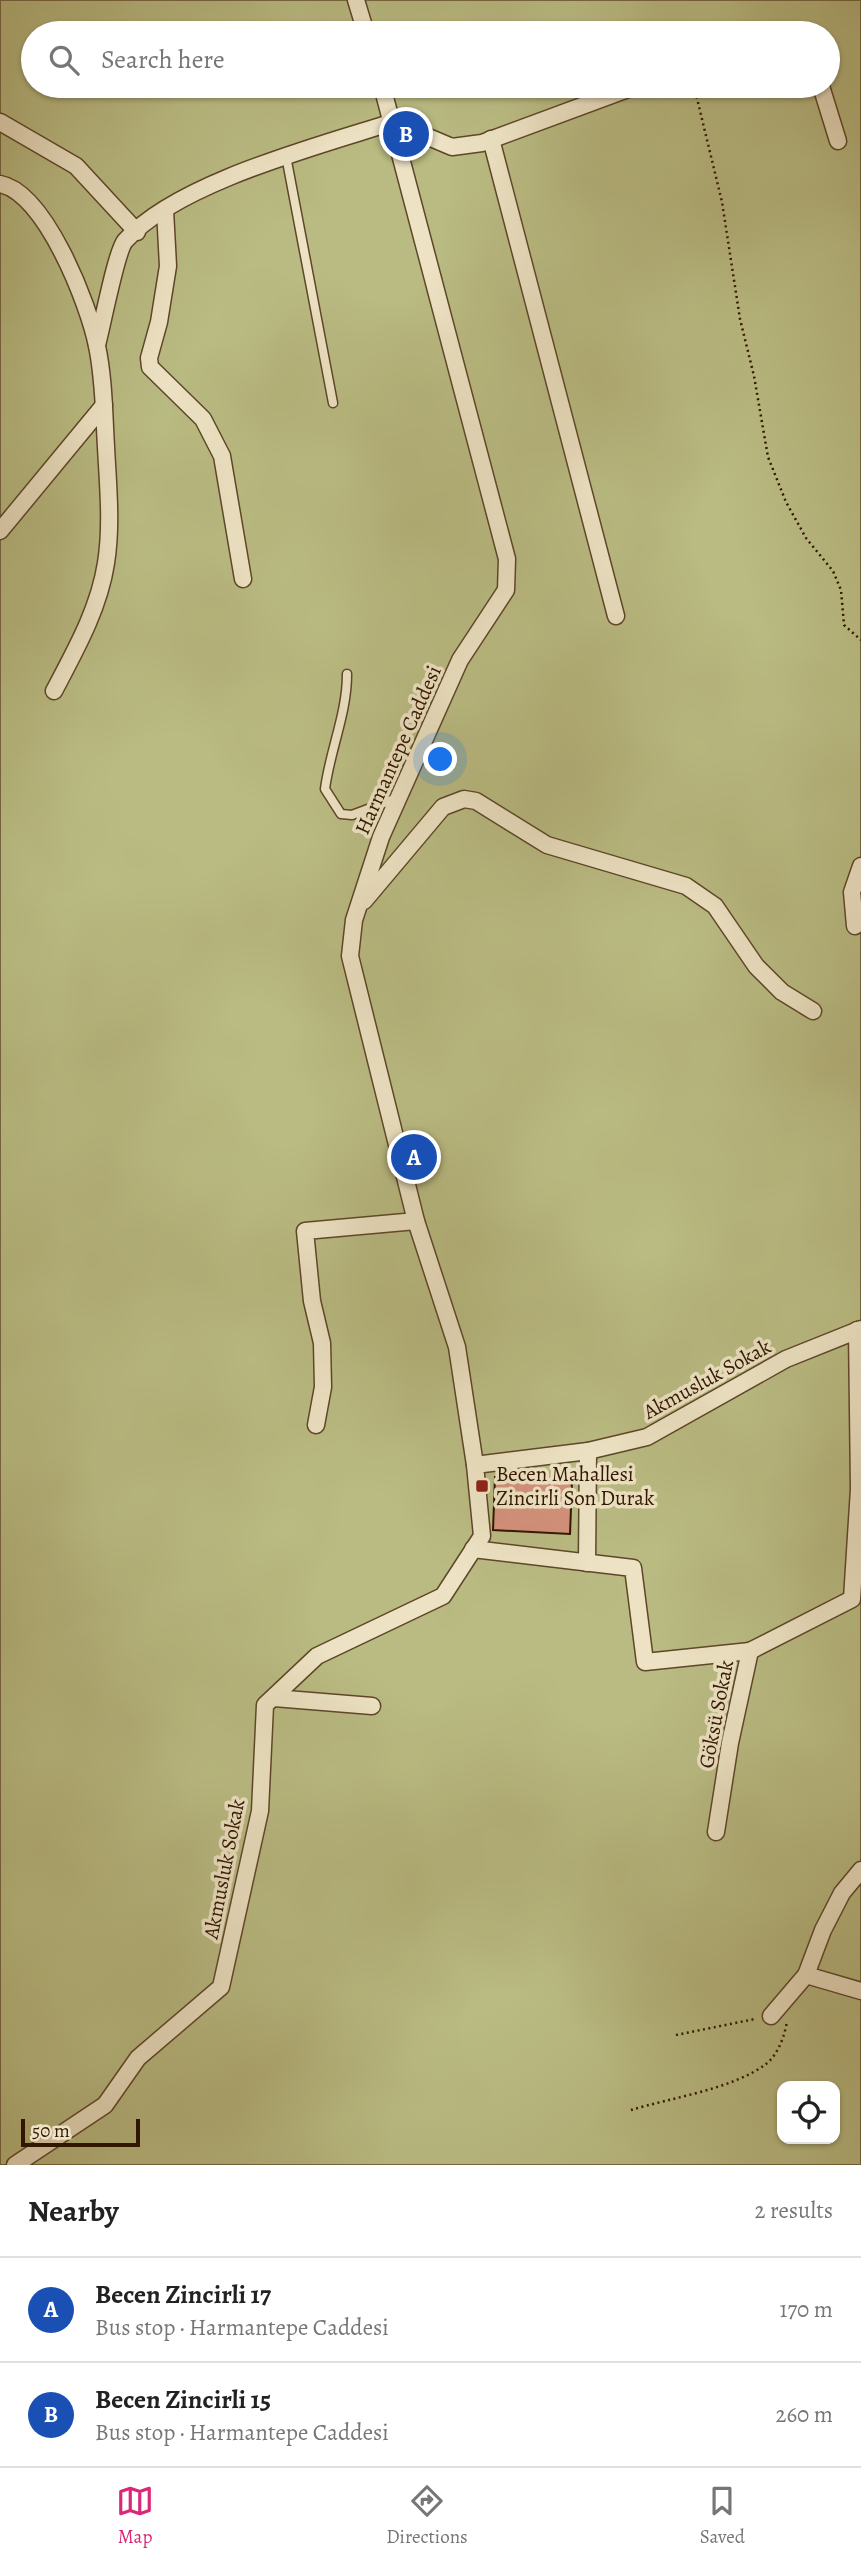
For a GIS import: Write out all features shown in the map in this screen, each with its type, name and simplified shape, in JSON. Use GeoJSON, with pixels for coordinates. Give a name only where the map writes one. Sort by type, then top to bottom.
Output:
{"type":"FeatureCollection","features":[{"type":"Feature","properties":{"kind":"street"},"geometry":{"type":"LineString","coordinates":[[356,0],[362,21]]}},
{"type":"Feature","properties":{"kind":"street","name":"Harmantepe Caddesi"},"geometry":{"type":"LineString","coordinates":[[386,98],[507,559],[506,590],[460,660],[398,797],[381,837],[359,908],[349,956],[416,1222],[457,1346],[475,1465]]}},
{"type":"Feature","properties":{"kind":"street"},"geometry":{"type":"LineString","coordinates":[[97,345],[123,243],[176,201],[286,156],[393,122],[452,147],[491,139],[603,98]]}},
{"type":"Feature","properties":{"kind":"street"},"geometry":{"type":"LineString","coordinates":[[825,98],[838,141]]}},
{"type":"Feature","properties":{"kind":"street"},"geometry":{"type":"LineString","coordinates":[[0,122],[76,166],[137,232]]}},
{"type":"Feature","properties":{"kind":"street"},"geometry":{"type":"LineString","coordinates":[[491,139],[617,616]]}},
{"type":"Feature","properties":{"kind":"street"},"geometry":{"type":"LineString","coordinates":[[0,184],[18,190],[44,219],[64,254],[97,345],[104,405],[109,531],[106,566],[85,631],[54,691]]}},
{"type":"Feature","properties":{"kind":"street"},"geometry":{"type":"LineString","coordinates":[[165,210],[168,266],[159,322],[149,358],[150,367],[203,419],[222,456],[243,579]]}},
{"type":"Feature","properties":{"kind":"street"},"geometry":{"type":"LineString","coordinates":[[0,531],[104,405]]}},
{"type":"Feature","properties":{"kind":"street"},"geometry":{"type":"LineString","coordinates":[[359,908],[443,807],[464,799],[475,801],[547,845],[686,886],[715,905],[755,966],[782,992],[813,1011]]}},
{"type":"Feature","properties":{"kind":"street"},"geometry":{"type":"LineString","coordinates":[[855,926],[852,892],[861,866]]}},
{"type":"Feature","properties":{"kind":"street"},"geometry":{"type":"LineString","coordinates":[[316,1425],[323,1387],[322,1343],[312,1301],[305,1231],[416,1222]]}},
{"type":"Feature","properties":{"kind":"street","name":"Akmusluk Sokak"},"geometry":{"type":"LineString","coordinates":[[15,2165],[105,2105],[138,2058],[221,1987],[260,1811],[265,1706],[317,1656],[443,1596],[482,1536],[475,1465],[588,1451],[648,1437],[786,1359],[859,1329]]}},
{"type":"Feature","properties":{"kind":"street","name":"Göksü Sokak"},"geometry":{"type":"LineString","coordinates":[[716,1832],[730,1743],[750,1651],[852,1599],[859,1489],[859,1329]]}},
{"type":"Feature","properties":{"kind":"street"},"geometry":{"type":"LineString","coordinates":[[587,1563],[588,1451]]}},
{"type":"Feature","properties":{"kind":"street"},"geometry":{"type":"LineString","coordinates":[[473,1549],[634,1569],[645,1662],[750,1651]]}},
{"type":"Feature","properties":{"kind":"street"},"geometry":{"type":"LineString","coordinates":[[274,1698],[372,1706]]}},
{"type":"Feature","properties":{"kind":"street"},"geometry":{"type":"LineString","coordinates":[[771,2016],[790,1997],[806,1975],[822,1930],[842,1893],[861,1870]]}},
{"type":"Feature","properties":{"kind":"street"},"geometry":{"type":"LineString","coordinates":[[806,1975],[861,1991]]}},
{"type":"Feature","properties":{"kind":"lane"},"geometry":{"type":"LineString","coordinates":[[286,156],[332,403]]}},
{"type":"Feature","properties":{"kind":"lane"},"geometry":{"type":"LineString","coordinates":[[347,674],[345,705],[328,766],[325,789],[341,814],[352,815],[398,797]]}},
{"type":"Feature","properties":{"kind":"path"},"geometry":{"type":"LineString","coordinates":[[697,98],[722,202],[740,318],[754,376],[768,457],[800,526],[837,580],[841,590],[844,625],[861,640]]}},
{"type":"Feature","properties":{"kind":"path"},"geometry":{"type":"LineString","coordinates":[[631,2110],[731,2081],[766,2064],[775,2054],[787,2027],[790,1997]]}},
{"type":"Feature","properties":{"kind":"path"},"geometry":{"type":"LineString","coordinates":[[676,2035],[771,2016]]}},
{"type":"Feature","properties":{"kind":"green space"},"geometry":{"type":"Polygon","coordinates":[[[0,0],[861,0],[861,2165],[0,2165],[0,0]]]}},
{"type":"Feature","properties":{"kind":"building"},"geometry":{"type":"Polygon","coordinates":[[[495,1477],[572,1481],[570,1534],[493,1530],[495,1477]]]}},
{"type":"Feature","properties":{"kind":"place","name":"Becen Zincirli 15"},"geometry":{"type":"Point","coordinates":[406,134]}},
{"type":"Feature","properties":{"kind":"place","name":"Becen Zincirli 17"},"geometry":{"type":"Point","coordinates":[414,1157]}},
{"type":"Feature","properties":{"kind":"place","name":"Becen Mahallesi Zincirli Son Durak"},"geometry":{"type":"Point","coordinates":[482,1486]}}]}
